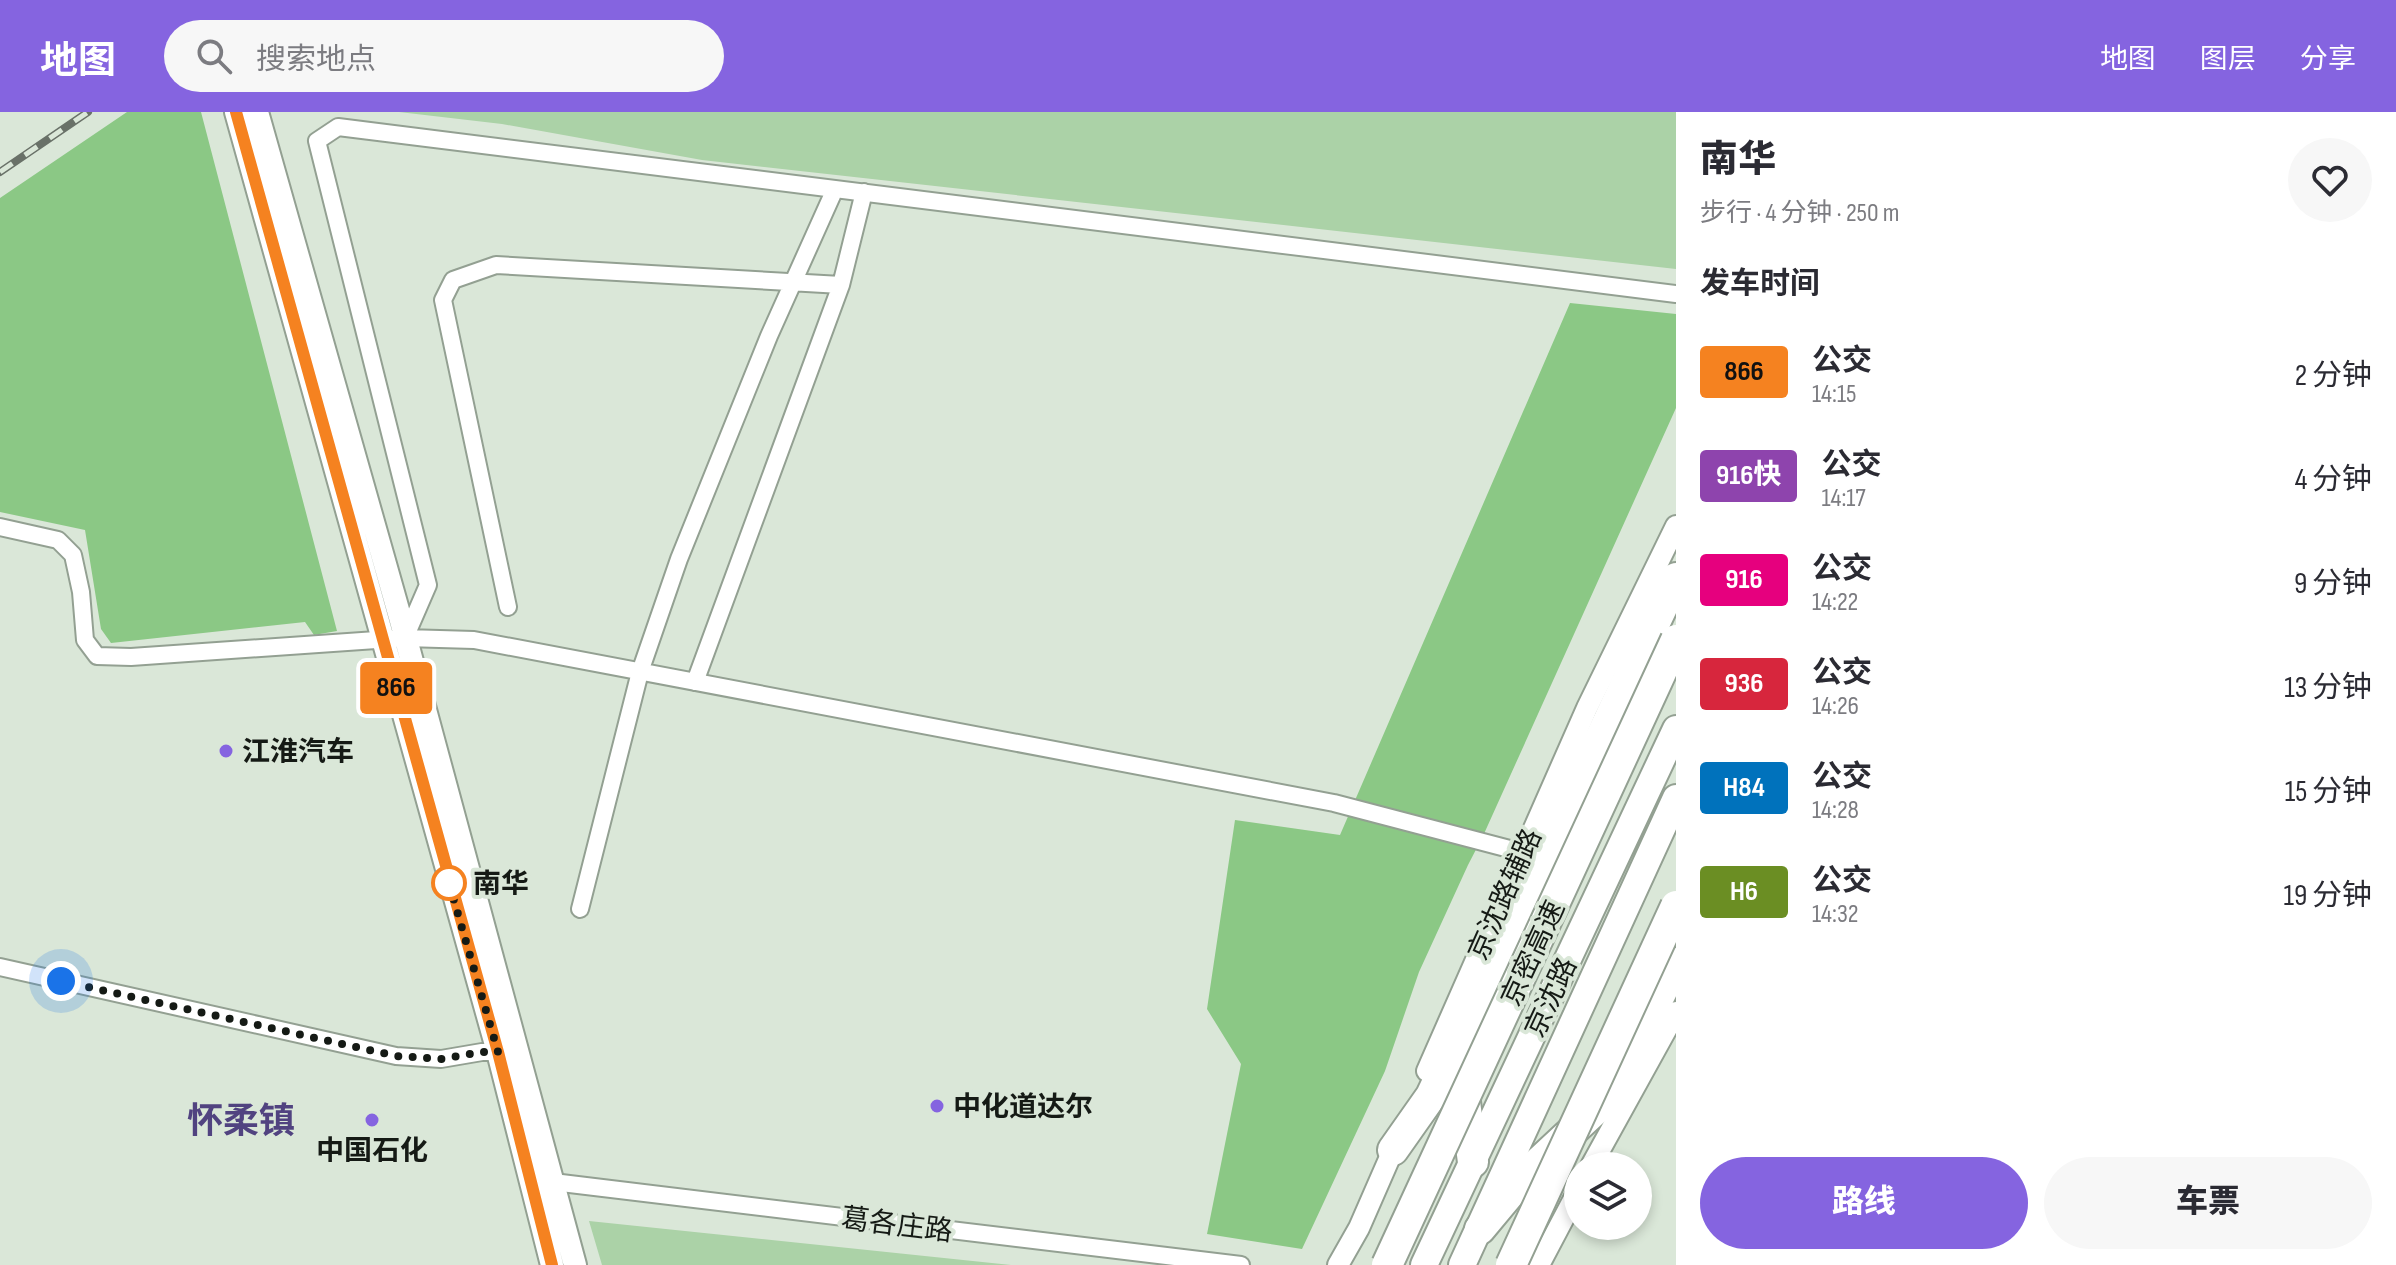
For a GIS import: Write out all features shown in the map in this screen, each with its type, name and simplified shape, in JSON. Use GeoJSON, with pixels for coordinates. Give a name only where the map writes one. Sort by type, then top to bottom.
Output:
{"type":"FeatureCollection","features":[{"type":"Feature","properties":{"kind":"highway"},"geometry":{"type":"LineString","coordinates":[[1393,1150],[1431,1096],[1676,578]]}},
{"type":"Feature","properties":{"kind":"highway","name":"京密高速"},"geometry":{"type":"LineString","coordinates":[[1387,1265],[1676,640]]}},
{"type":"Feature","properties":{"kind":"highway","name":"京沈路"},"geometry":{"type":"LineString","coordinates":[[1424,1265],[1676,729]]}},
{"type":"Feature","properties":{"kind":"highway","name":"京沈路"},"geometry":{"type":"LineString","coordinates":[[1462,1265],[1676,798]]}},
{"type":"Feature","properties":{"kind":"highway"},"geometry":{"type":"LineString","coordinates":[[1511,1265],[1676,906]]}},
{"type":"Feature","properties":{"kind":"highway"},"geometry":{"type":"LineString","coordinates":[[1480,1229],[1525,1175],[1595,1110],[1621,1072],[1676,963]]}},
{"type":"Feature","properties":{"kind":"highway"},"geometry":{"type":"LineString","coordinates":[[1456,1038],[1473,1162]]}},
{"type":"Feature","properties":{"kind":"main road"},"geometry":{"type":"LineString","coordinates":[[236,112],[394,639],[575,1265]]}},
{"type":"Feature","properties":{"kind":"main road"},"geometry":{"type":"LineString","coordinates":[[257,112],[394,639],[435,834],[498,1052],[552,1265]]}},
{"type":"Feature","properties":{"kind":"street"},"geometry":{"type":"LineString","coordinates":[[394,639],[428,585],[317,141],[338,127],[1676,294]]}},
{"type":"Feature","properties":{"kind":"street"},"geometry":{"type":"LineString","coordinates":[[580,909],[640,672],[679,559],[835,189]]}},
{"type":"Feature","properties":{"kind":"street"},"geometry":{"type":"LineString","coordinates":[[695,682],[841,285],[864,192]]}},
{"type":"Feature","properties":{"kind":"street"},"geometry":{"type":"LineString","coordinates":[[508,607],[443,300],[453,280],[496,265],[841,285]]}},
{"type":"Feature","properties":{"kind":"street","name":"京沈路辅路"},"geometry":{"type":"LineString","coordinates":[[1338,1265],[1359,1228],[1521,852],[1676,526]]}},
{"type":"Feature","properties":{"kind":"street"},"geometry":{"type":"LineString","coordinates":[[0,527],[58,540],[73,555],[81,592],[85,640],[97,656],[131,657],[394,639],[474,640],[1334,803],[1521,852]]}},
{"type":"Feature","properties":{"kind":"street"},"geometry":{"type":"LineString","coordinates":[[0,967],[396,1056],[441,1059],[498,1052]]}},
{"type":"Feature","properties":{"kind":"street"},"geometry":{"type":"LineString","coordinates":[[1599,1152],[1676,1012]]}},
{"type":"Feature","properties":{"kind":"street","name":"葛各庄路"},"geometry":{"type":"LineString","coordinates":[[553,1182],[1241,1265]]}},
{"type":"Feature","properties":{"kind":"street"},"geometry":{"type":"LineString","coordinates":[[1539,1265],[1564,1218]]}},
{"type":"Feature","properties":{"kind":"green space"},"geometry":{"type":"Polygon","coordinates":[[[127,112],[201,112],[337,631],[314,635],[305,622],[111,643],[101,629],[85,530],[0,512],[0,198],[127,112]]]}},
{"type":"Feature","properties":{"kind":"green space"},"geometry":{"type":"Polygon","coordinates":[[[399,112],[1676,112],[1676,269],[702,160],[502,124],[399,112]]]}},
{"type":"Feature","properties":{"kind":"green space"},"geometry":{"type":"Polygon","coordinates":[[[1570,303],[1676,314],[1676,408],[1419,972],[1385,1071],[1302,1249],[1207,1234],[1241,1064],[1207,1009],[1235,820],[1340,835],[1570,303]]]}},
{"type":"Feature","properties":{"kind":"green space"},"geometry":{"type":"Polygon","coordinates":[[[589,1221],[1011,1265],[602,1265],[589,1221]]]}},
{"type":"Feature","properties":{"kind":"railway"},"geometry":{"type":"LineString","coordinates":[[0,172],[88,112]]}},
{"type":"Feature","properties":{"kind":"bus line","name":"866"},"geometry":{"type":"LineString","coordinates":[[236,112],[498,1052],[552,1265]]}},
{"type":"Feature","properties":{"kind":"place","name":"江淮汽车"},"geometry":{"type":"Point","coordinates":[226,751]}},
{"type":"Feature","properties":{"kind":"place","name":"南华"},"geometry":{"type":"Point","coordinates":[449,883]}},
{"type":"Feature","properties":{"kind":"place","name":"中化道达尔"},"geometry":{"type":"Point","coordinates":[937,1106]}},
{"type":"Feature","properties":{"kind":"place","name":"中国石化"},"geometry":{"type":"Point","coordinates":[372,1120]}},
{"type":"Feature","properties":{"kind":"district","name":"怀柔镇"},"geometry":{"type":"Point","coordinates":[241,1120]}},
{"type":"Feature","properties":{"kind":"route"},"geometry":{"type":"LineString","coordinates":[[61,981],[396,1056],[441,1059],[498,1052],[449,883]]}}]}
